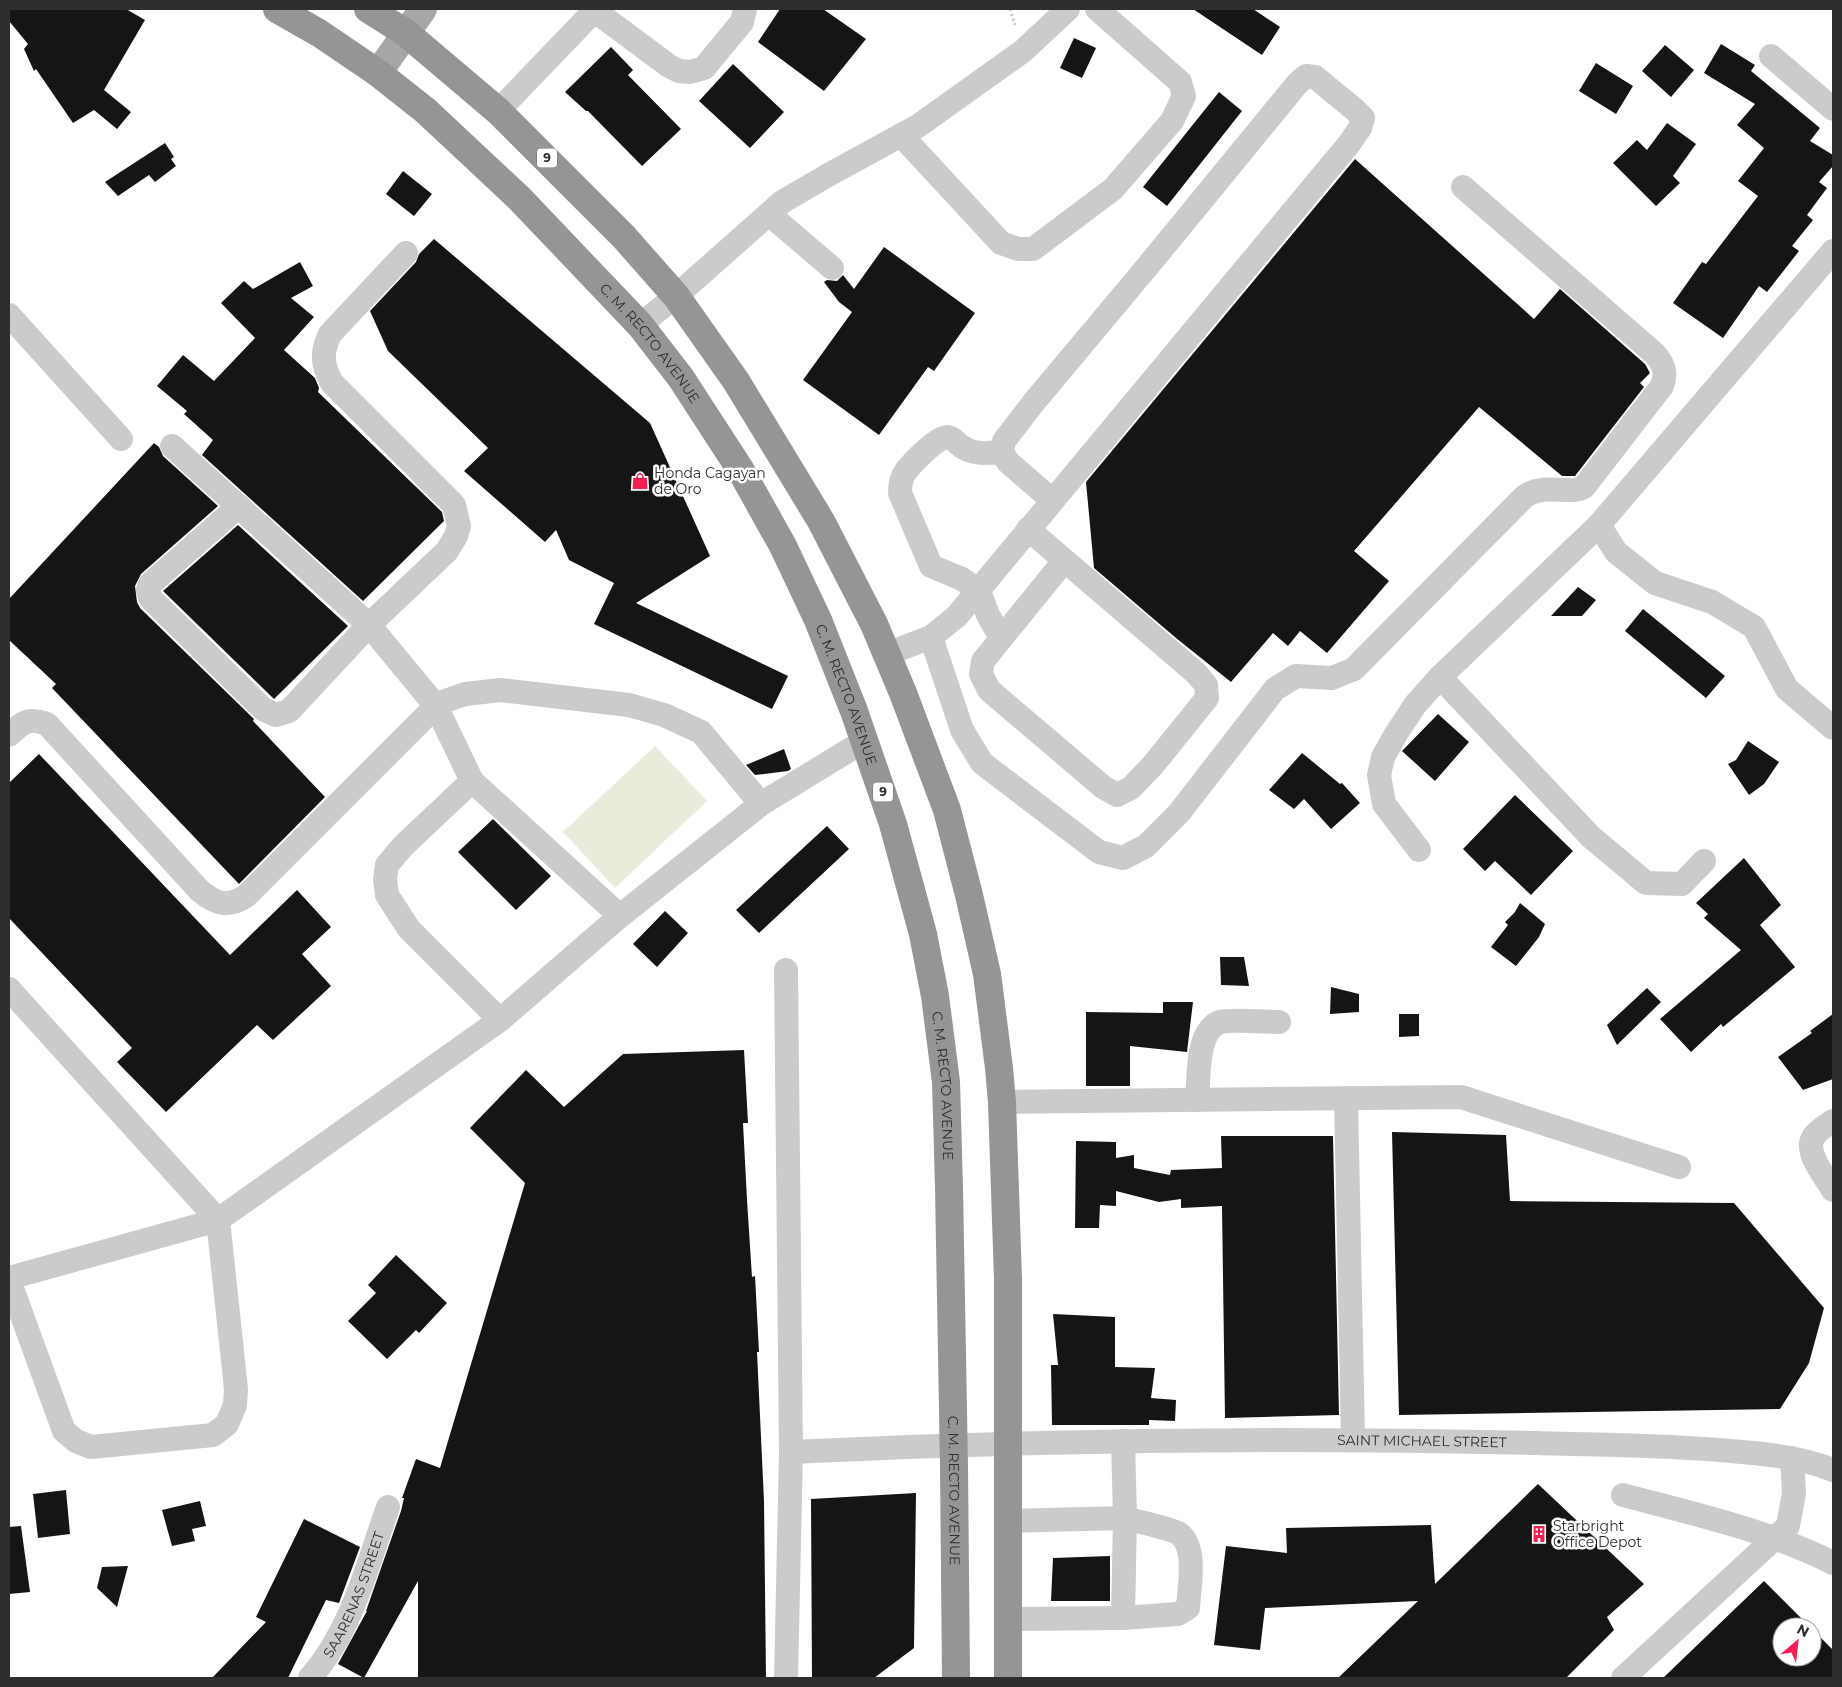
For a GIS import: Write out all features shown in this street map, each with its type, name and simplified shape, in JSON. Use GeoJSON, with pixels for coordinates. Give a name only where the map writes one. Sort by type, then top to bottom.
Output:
{"type":"FeatureCollection","features":[{"type":"Feature","properties":{"kind":"highway","name":"C. M. RECTO AVENUE"},"geometry":{"type":"LineString","coordinates":[[277,9],[320,33],[378,73],[426,112],[519,198],[640,325],[681,378],[740,468],[783,546],[818,620],[878,778],[909,880],[923,934],[935,996],[946,1082],[954,1444],[956,1678]]}},
{"type":"Feature","properties":{"kind":"highway","name":"9"},"geometry":{"type":"LineString","coordinates":[[368,9],[406,33],[498,110],[624,237],[676,296],[736,381],[821,522],[874,624],[904,693],[947,810],[969,895],[987,974],[1002,1102],[1008,1279],[1008,1678]]}},
{"type":"Feature","properties":{"kind":"main road"},"geometry":{"type":"LineString","coordinates":[[378,73],[422,9]]}},
{"type":"Feature","properties":{"kind":"street"},"geometry":{"type":"LineString","coordinates":[[498,110],[596,10],[668,66],[679,71],[690,72],[704,68],[742,22],[745,9]]}},
{"type":"Feature","properties":{"kind":"street"},"geometry":{"type":"LineString","coordinates":[[640,325],[676,296],[782,202],[918,126],[1023,51],[1068,9]]}},
{"type":"Feature","properties":{"kind":"street"},"geometry":{"type":"LineString","coordinates":[[901,135],[1001,243],[1018,249],[1033,249],[1113,189],[1172,120],[1184,96],[1180,82],[1096,9]]}},
{"type":"Feature","properties":{"kind":"street"},"geometry":{"type":"LineString","coordinates":[[1770,56],[1833,109]]}},
{"type":"Feature","properties":{"kind":"street"},"geometry":{"type":"LineString","coordinates":[[887,654],[931,637],[956,616],[979,591],[1052,500],[1349,144],[1360,128],[1363,118],[1315,77],[1306,76],[1297,84],[1004,440],[1002,452],[1008,462],[1052,500]]}},
{"type":"Feature","properties":{"kind":"street"},"geometry":{"type":"LineString","coordinates":[[931,637],[962,730],[982,763],[1099,852],[1123,858],[1146,846],[1179,813],[1276,690],[1296,676],[1332,678],[1354,669],[1525,496],[1540,489],[1575,490],[1584,487],[1662,386],[1666,373],[1664,366],[1655,354],[1464,187]]}},
{"type":"Feature","properties":{"kind":"street"},"geometry":{"type":"LineString","coordinates":[[769,214],[832,268]]}},
{"type":"Feature","properties":{"kind":"street"},"geometry":{"type":"LineString","coordinates":[[1419,850],[1384,804],[1379,775],[1384,757],[1415,705],[1440,677],[1598,525],[1833,251]]}},
{"type":"Feature","properties":{"kind":"street"},"geometry":{"type":"LineString","coordinates":[[239,506],[150,584],[148,590],[150,598],[263,709],[276,714],[289,711],[369,625],[447,552],[459,526],[454,504],[332,383],[326,372],[324,347],[330,334],[406,253]]}},
{"type":"Feature","properties":{"kind":"street"},"geometry":{"type":"LineString","coordinates":[[9,315],[121,439]]}},
{"type":"Feature","properties":{"kind":"street"},"geometry":{"type":"LineString","coordinates":[[1000,638],[988,615],[979,591],[962,579],[931,566],[900,493],[900,486],[905,471],[936,441],[943,437],[954,440],[962,448],[972,452],[1002,452]]}},
{"type":"Feature","properties":{"kind":"street"},"geometry":{"type":"LineString","coordinates":[[172,446],[369,625],[436,706],[472,781],[620,916]]}},
{"type":"Feature","properties":{"kind":"street"},"geometry":{"type":"LineString","coordinates":[[1598,525],[1616,552],[1655,583],[1712,602],[1754,628],[1788,689],[1833,728]]}},
{"type":"Feature","properties":{"kind":"street"},"geometry":{"type":"LineString","coordinates":[[1028,529],[1197,674],[1206,685],[1206,698],[1182,730],[1131,788],[1117,795],[1104,787],[989,690],[981,674],[983,661],[1064,561]]}},
{"type":"Feature","properties":{"kind":"street"},"geometry":{"type":"LineString","coordinates":[[1440,677],[1591,837],[1646,883],[1682,884],[1704,861]]}},
{"type":"Feature","properties":{"kind":"street"},"geometry":{"type":"LineString","coordinates":[[9,735],[24,721],[34,720],[46,724],[200,891],[212,900],[225,904],[238,901],[246,896],[436,706],[445,700],[465,694],[501,690],[629,705],[664,715],[701,732],[761,804]]}},
{"type":"Feature","properties":{"kind":"street"},"geometry":{"type":"LineString","coordinates":[[9,988],[218,1220],[236,1389],[235,1405],[227,1424],[213,1435],[90,1447],[76,1442],[64,1431],[9,1279],[218,1220],[500,1020],[620,916],[761,804],[864,740]]}},
{"type":"Feature","properties":{"kind":"street"},"geometry":{"type":"LineString","coordinates":[[472,781],[403,846],[387,865],[385,879],[387,894],[409,930],[500,1020]]}},
{"type":"Feature","properties":{"kind":"street"},"geometry":{"type":"LineString","coordinates":[[786,970],[791,1452],[786,1678]]}},
{"type":"Feature","properties":{"kind":"street"},"geometry":{"type":"LineString","coordinates":[[1197,1100],[1202,1044],[1209,1029],[1221,1022],[1279,1022]]}},
{"type":"Feature","properties":{"kind":"street"},"geometry":{"type":"LineString","coordinates":[[1002,1102],[1461,1097],[1679,1167]]}},
{"type":"Feature","properties":{"kind":"street"},"geometry":{"type":"LineString","coordinates":[[1346,1098],[1353,1440]]}},
{"type":"Feature","properties":{"kind":"street"},"geometry":{"type":"LineString","coordinates":[[1833,1121],[1814,1135],[1810,1153],[1833,1190]]}},
{"type":"Feature","properties":{"kind":"street","name":"SAINT MICHAEL STREET"},"geometry":{"type":"LineString","coordinates":[[791,1452],[954,1444],[1353,1440],[1666,1446],[1792,1458],[1833,1470]]}},
{"type":"Feature","properties":{"kind":"street"},"geometry":{"type":"LineString","coordinates":[[1123,1441],[1125,1518],[1123,1618]]}},
{"type":"Feature","properties":{"kind":"street"},"geometry":{"type":"LineString","coordinates":[[1622,1678],[1774,1537],[1785,1529],[1789,1523],[1794,1493],[1792,1458]]}},
{"type":"Feature","properties":{"kind":"street"},"geometry":{"type":"LineString","coordinates":[[1623,1495],[1712,1518],[1774,1537],[1809,1551],[1833,1564]]}},
{"type":"Feature","properties":{"kind":"street","name":"SAARENAS STREET"},"geometry":{"type":"LineString","coordinates":[[310,1678],[332,1649],[347,1623],[388,1507]]}},
{"type":"Feature","properties":{"kind":"street"},"geometry":{"type":"LineString","coordinates":[[1007,1521],[1125,1518],[1177,1532],[1184,1538],[1191,1553],[1188,1608],[1178,1614],[1123,1618],[1008,1619]]}},
{"type":"Feature","properties":{"kind":"green space"},"geometry":{"type":"Polygon","coordinates":[[[655,746],[707,801],[615,888],[563,832],[655,746]]]}},
{"type":"Feature","properties":{"kind":"building"},"geometry":{"type":"Polygon","coordinates":[[[9,9],[126,9],[145,20],[104,90],[131,112],[117,129],[94,110],[73,123],[36,69],[34,71],[24,49],[28,44],[9,21],[9,9]]]}},
{"type":"Feature","properties":{"kind":"building"},"geometry":{"type":"Polygon","coordinates":[[[780,9],[823,9],[866,39],[824,91],[758,42],[780,9]]]}},
{"type":"Feature","properties":{"kind":"building"},"geometry":{"type":"Polygon","coordinates":[[[1193,9],[1253,9],[1280,27],[1262,55],[1193,9]]]}},
{"type":"Feature","properties":{"kind":"building"},"geometry":{"type":"Polygon","coordinates":[[[1074,38],[1096,48],[1082,78],[1060,68],[1074,38]]]}},
{"type":"Feature","properties":{"kind":"building"},"geometry":{"type":"Polygon","coordinates":[[[1721,44],[1755,65],[1751,71],[1820,128],[1810,141],[1833,155],[1833,166],[1819,182],[1827,188],[1807,215],[1813,220],[1792,246],[1799,251],[1767,292],[1759,286],[1723,338],[1673,303],[1702,262],[1706,264],[1758,196],[1738,181],[1764,148],[1737,125],[1755,104],[1704,73],[1721,44]]]}},
{"type":"Feature","properties":{"kind":"building"},"geometry":{"type":"Polygon","coordinates":[[[1665,45],[1694,70],[1671,97],[1642,71],[1665,45]]]}},
{"type":"Feature","properties":{"kind":"building"},"geometry":{"type":"Polygon","coordinates":[[[611,47],[633,70],[628,75],[681,129],[642,166],[588,111],[565,92],[611,47]]]}},
{"type":"Feature","properties":{"kind":"building"},"geometry":{"type":"Polygon","coordinates":[[[1596,63],[1633,86],[1616,114],[1579,91],[1596,63]]]}},
{"type":"Feature","properties":{"kind":"building"},"geometry":{"type":"Polygon","coordinates":[[[733,64],[784,112],[750,148],[699,101],[733,64]]]}},
{"type":"Feature","properties":{"kind":"building"},"geometry":{"type":"Polygon","coordinates":[[[1219,92],[1242,111],[1167,206],[1143,187],[1219,92]]]}},
{"type":"Feature","properties":{"kind":"building"},"geometry":{"type":"Polygon","coordinates":[[[1667,123],[1696,144],[1673,176],[1680,183],[1656,206],[1613,163],[1637,140],[1647,150],[1667,123]]]}},
{"type":"Feature","properties":{"kind":"building"},"geometry":{"type":"Polygon","coordinates":[[[165,143],[174,157],[171,159],[176,166],[155,182],[149,175],[118,196],[105,182],[165,143]]]}},
{"type":"Feature","properties":{"kind":"building"},"geometry":{"type":"Polygon","coordinates":[[[1355,159],[1534,319],[1560,289],[1645,364],[1650,373],[1640,383],[1644,387],[1575,476],[1562,476],[1479,407],[1354,551],[1389,581],[1327,653],[1300,631],[1288,646],[1273,633],[1231,682],[1094,568],[1086,482],[1355,159]]]}},
{"type":"Feature","properties":{"kind":"building"},"geometry":{"type":"Polygon","coordinates":[[[403,171],[432,194],[414,216],[386,194],[403,171]]]}},
{"type":"Feature","properties":{"kind":"building"},"geometry":{"type":"Polygon","coordinates":[[[434,239],[650,423],[710,556],[636,603],[788,676],[772,709],[594,624],[614,583],[569,560],[556,530],[545,542],[464,471],[488,448],[388,351],[370,311],[416,262],[419,254],[434,239]]]}},
{"type":"Feature","properties":{"kind":"building"},"geometry":{"type":"Polygon","coordinates":[[[884,247],[975,313],[934,371],[928,367],[879,435],[803,380],[852,312],[839,302],[824,282],[827,280],[837,281],[843,275],[854,289],[884,247]]]}},
{"type":"Feature","properties":{"kind":"building"},"geometry":{"type":"Polygon","coordinates":[[[300,262],[313,286],[291,298],[314,317],[284,350],[315,378],[319,388],[318,392],[442,512],[444,521],[363,601],[202,455],[213,440],[184,414],[187,411],[157,386],[183,355],[214,381],[255,338],[221,303],[244,281],[253,289],[300,262]]]}},
{"type":"Feature","properties":{"kind":"building"},"geometry":{"type":"Polygon","coordinates":[[[154,443],[159,447],[163,456],[218,506],[141,574],[135,586],[137,602],[140,608],[254,719],[253,721],[325,797],[239,884],[52,688],[56,684],[9,640],[9,599],[154,443]]]}},
{"type":"Feature","properties":{"kind":"building"},"geometry":{"type":"Polygon","coordinates":[[[238,525],[348,626],[274,699],[163,591],[238,525]]]}},
{"type":"Feature","properties":{"kind":"building"},"geometry":{"type":"Polygon","coordinates":[[[1578,587],[1596,600],[1582,616],[1551,616],[1578,587]]]}},
{"type":"Feature","properties":{"kind":"building"},"geometry":{"type":"Polygon","coordinates":[[[1643,609],[1725,676],[1706,698],[1625,631],[1643,609]]]}},
{"type":"Feature","properties":{"kind":"building"},"geometry":{"type":"Polygon","coordinates":[[[1438,714],[1469,742],[1435,781],[1402,751],[1438,714]]]}},
{"type":"Feature","properties":{"kind":"building"},"geometry":{"type":"Polygon","coordinates":[[[1748,741],[1779,762],[1764,784],[1749,795],[1728,764],[1736,760],[1748,741]]]}},
{"type":"Feature","properties":{"kind":"building"},"geometry":{"type":"Polygon","coordinates":[[[784,749],[791,769],[788,771],[755,775],[746,765],[784,749]]]}},
{"type":"Feature","properties":{"kind":"building"},"geometry":{"type":"Polygon","coordinates":[[[1302,753],[1340,784],[1342,783],[1360,803],[1331,829],[1304,799],[1294,809],[1269,790],[1302,753]]]}},
{"type":"Feature","properties":{"kind":"building"},"geometry":{"type":"Polygon","coordinates":[[[39,754],[230,955],[297,890],[331,927],[302,954],[331,986],[273,1040],[257,1025],[166,1112],[117,1062],[132,1048],[9,918],[9,783],[39,754]]]}},
{"type":"Feature","properties":{"kind":"building"},"geometry":{"type":"Polygon","coordinates":[[[1515,795],[1573,851],[1531,895],[1495,861],[1485,871],[1463,849],[1515,795]]]}},
{"type":"Feature","properties":{"kind":"building"},"geometry":{"type":"Polygon","coordinates":[[[493,819],[551,876],[516,910],[458,852],[493,819]]]}},
{"type":"Feature","properties":{"kind":"building"},"geometry":{"type":"Polygon","coordinates":[[[827,826],[849,849],[759,933],[736,910],[827,826]]]}},
{"type":"Feature","properties":{"kind":"building"},"geometry":{"type":"Polygon","coordinates":[[[1744,858],[1781,905],[1760,925],[1795,967],[1723,1027],[1721,1024],[1691,1052],[1660,1019],[1741,950],[1704,918],[1708,914],[1696,903],[1744,858]]]}},
{"type":"Feature","properties":{"kind":"building"},"geometry":{"type":"Polygon","coordinates":[[[1520,903],[1545,924],[1539,937],[1516,966],[1491,947],[1508,925],[1505,922],[1515,912],[1520,903]]]}},
{"type":"Feature","properties":{"kind":"building"},"geometry":{"type":"Polygon","coordinates":[[[665,911],[688,933],[657,967],[633,944],[665,911]]]}},
{"type":"Feature","properties":{"kind":"building"},"geometry":{"type":"Polygon","coordinates":[[[1220,957],[1244,957],[1249,986],[1221,985],[1220,957]]]}},
{"type":"Feature","properties":{"kind":"building"},"geometry":{"type":"Polygon","coordinates":[[[1331,987],[1359,994],[1359,1012],[1330,1014],[1331,987]]]}},
{"type":"Feature","properties":{"kind":"building"},"geometry":{"type":"Polygon","coordinates":[[[1647,988],[1661,1002],[1617,1045],[1607,1025],[1647,988]]]}},
{"type":"Feature","properties":{"kind":"building"},"geometry":{"type":"Polygon","coordinates":[[[1163,1002],[1193,1002],[1187,1052],[1130,1046],[1130,1086],[1086,1086],[1086,1012],[1163,1013],[1163,1002]]]}},
{"type":"Feature","properties":{"kind":"building"},"geometry":{"type":"Polygon","coordinates":[[[1399,1014],[1419,1014],[1419,1036],[1399,1037],[1399,1014]]]}},
{"type":"Feature","properties":{"kind":"building"},"geometry":{"type":"Polygon","coordinates":[[[1833,1014],[1833,1079],[1803,1090],[1778,1057],[1812,1033],[1810,1031],[1833,1014]]]}},
{"type":"Feature","properties":{"kind":"building"},"geometry":{"type":"Polygon","coordinates":[[[744,1050],[748,1123],[743,1123],[752,1277],[755,1276],[759,1352],[757,1352],[764,1501],[766,1678],[418,1678],[418,1581],[364,1678],[338,1664],[367,1611],[401,1511],[404,1498],[402,1498],[416,1459],[440,1468],[525,1183],[470,1128],[526,1070],[564,1107],[623,1054],[744,1050]]]}},
{"type":"Feature","properties":{"kind":"building"},"geometry":{"type":"Polygon","coordinates":[[[1392,1132],[1506,1135],[1510,1201],[1734,1203],[1824,1308],[1809,1363],[1780,1409],[1399,1415],[1392,1132]]]}},
{"type":"Feature","properties":{"kind":"building"},"geometry":{"type":"Polygon","coordinates":[[[1221,1136],[1333,1136],[1339,1415],[1225,1418],[1222,1206],[1181,1208],[1181,1199],[1159,1202],[1116,1191],[1116,1206],[1100,1205],[1099,1228],[1075,1228],[1076,1141],[1116,1142],[1116,1158],[1134,1155],[1134,1168],[1170,1175],[1171,1170],[1222,1168],[1221,1136]]]}},
{"type":"Feature","properties":{"kind":"building"},"geometry":{"type":"Polygon","coordinates":[[[396,1255],[447,1303],[419,1333],[416,1330],[387,1359],[348,1321],[376,1293],[368,1285],[396,1255]]]}},
{"type":"Feature","properties":{"kind":"building"},"geometry":{"type":"Polygon","coordinates":[[[1053,1314],[1115,1317],[1115,1367],[1155,1368],[1151,1398],[1176,1400],[1175,1421],[1149,1420],[1149,1425],[1052,1425],[1051,1365],[1058,1365],[1053,1314]]]}},
{"type":"Feature","properties":{"kind":"building","name":"Starbright Office Depot"},"geometry":{"type":"Polygon","coordinates":[[[1538,1484],[1644,1584],[1607,1617],[1614,1630],[1566,1678],[1338,1678],[1418,1601],[1265,1608],[1260,1650],[1214,1645],[1226,1546],[1287,1553],[1286,1528],[1431,1525],[1435,1584],[1538,1484]]]}},
{"type":"Feature","properties":{"kind":"building"},"geometry":{"type":"Polygon","coordinates":[[[66,1490],[70,1534],[38,1538],[33,1494],[66,1490]]]}},
{"type":"Feature","properties":{"kind":"building"},"geometry":{"type":"Polygon","coordinates":[[[916,1493],[914,1648],[874,1678],[812,1678],[811,1499],[916,1493]]]}},
{"type":"Feature","properties":{"kind":"building"},"geometry":{"type":"Polygon","coordinates":[[[200,1501],[206,1526],[192,1529],[195,1541],[172,1546],[162,1510],[200,1501]]]}},
{"type":"Feature","properties":{"kind":"building"},"geometry":{"type":"Polygon","coordinates":[[[304,1519],[360,1547],[339,1603],[326,1600],[288,1678],[212,1678],[266,1622],[256,1617],[304,1519]]]}},
{"type":"Feature","properties":{"kind":"building"},"geometry":{"type":"Polygon","coordinates":[[[21,1526],[30,1592],[9,1594],[9,1527],[21,1526]]]}},
{"type":"Feature","properties":{"kind":"building"},"geometry":{"type":"Polygon","coordinates":[[[1110,1556],[1110,1601],[1051,1601],[1053,1558],[1110,1556]]]}},
{"type":"Feature","properties":{"kind":"building"},"geometry":{"type":"Polygon","coordinates":[[[128,1566],[117,1607],[97,1588],[102,1567],[128,1566]]]}},
{"type":"Feature","properties":{"kind":"building"},"geometry":{"type":"Polygon","coordinates":[[[1764,1581],[1800,1617],[1772,1617],[1772,1667],[1822,1667],[1822,1639],[1833,1650],[1833,1678],[1663,1678],[1764,1581]]]}},
{"type":"Feature","properties":{"kind":"place","name":"Honda Cagayan de Oro"},"geometry":{"type":"Point","coordinates":[640,481]}},
{"type":"Feature","properties":{"kind":"place","name":"Starbright Office Depot"},"geometry":{"type":"Point","coordinates":[1539,1534]}}]}
